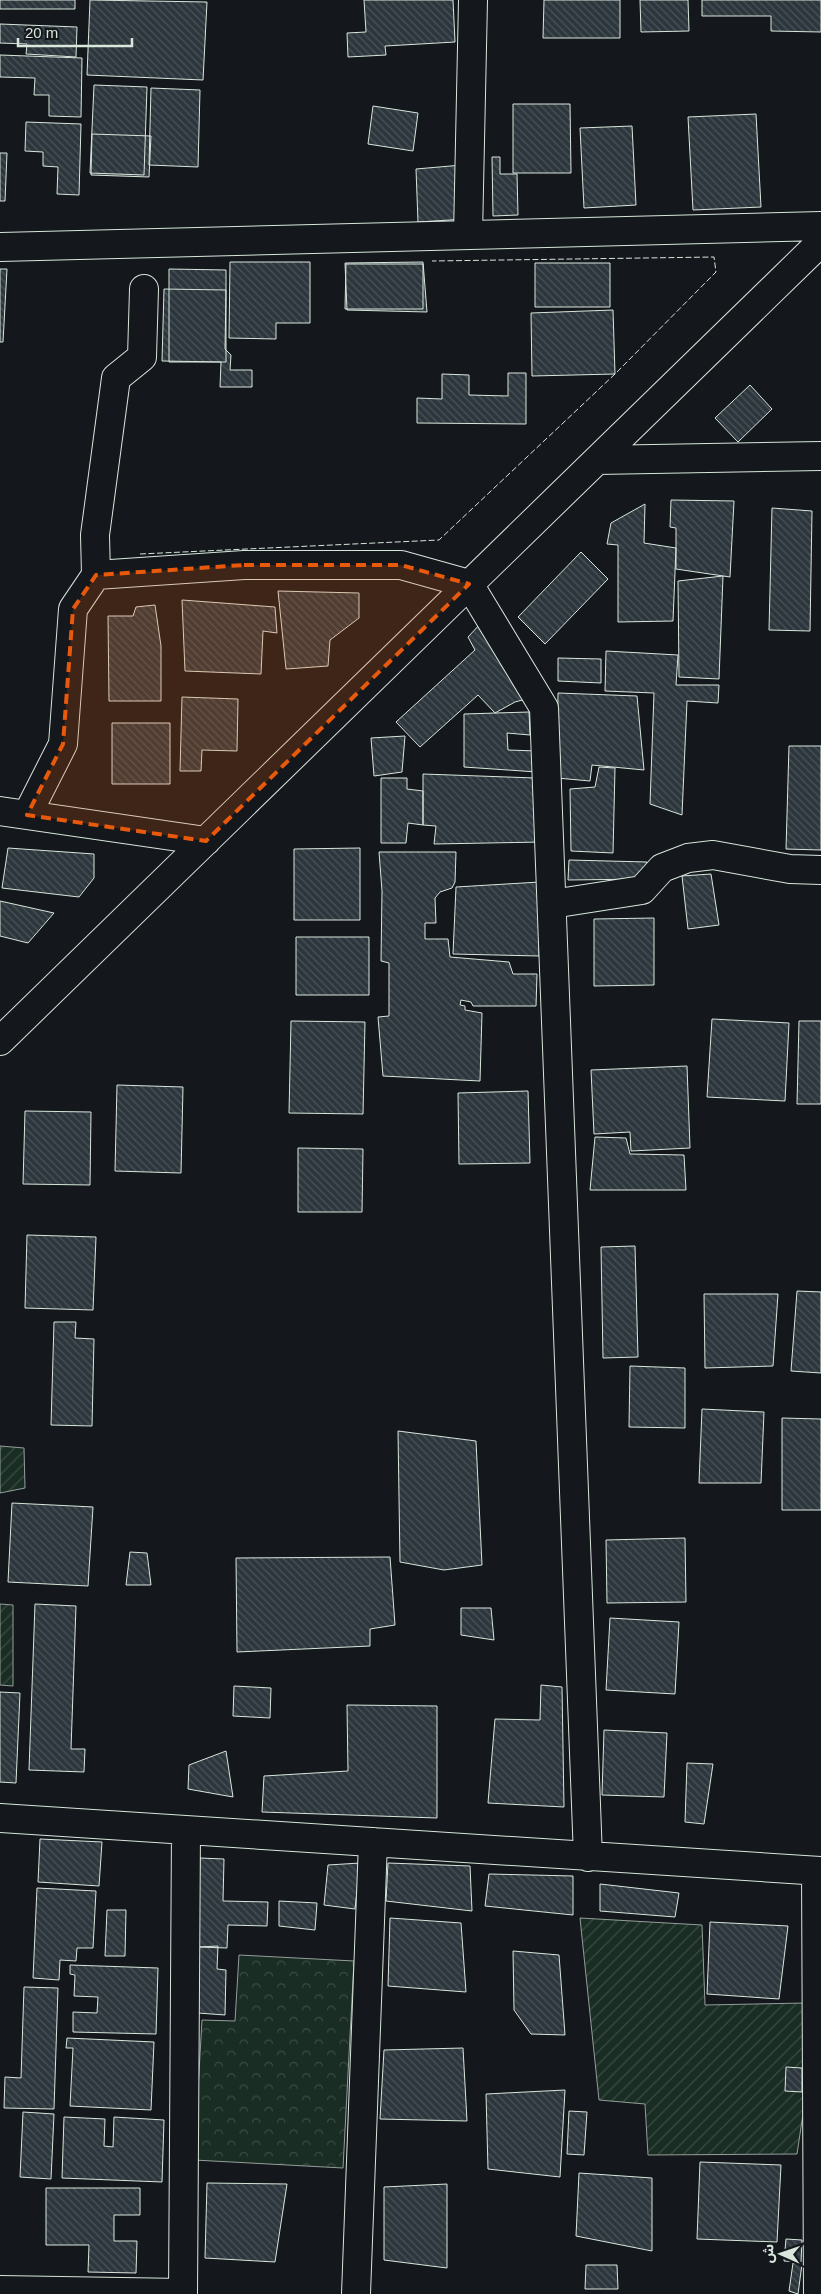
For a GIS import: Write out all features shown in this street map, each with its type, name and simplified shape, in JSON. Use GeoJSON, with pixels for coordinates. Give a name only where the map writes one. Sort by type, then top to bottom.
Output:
{"type":"FeatureCollection","features":[{"type":"Feature","properties":{"kind":"street"},"geometry":{"type":"LineString","coordinates":[[468,235],[473,0]]}},
{"type":"Feature","properties":{"kind":"street"},"geometry":{"type":"LineString","coordinates":[[0,247],[821,226]]}},
{"type":"Feature","properties":{"kind":"street"},"geometry":{"type":"LineString","coordinates":[[0,1041],[821,242]]}},
{"type":"Feature","properties":{"kind":"street"},"geometry":{"type":"LineString","coordinates":[[27,815],[63,744],[73,609],[96,574],[95,535],[116,378],[142,357],[144,290]]}},
{"type":"Feature","properties":{"kind":"street"},"geometry":{"type":"LineString","coordinates":[[597,460],[821,456]]}},
{"type":"Feature","properties":{"kind":"street"},"geometry":{"type":"LineString","coordinates":[[96,574],[244,565],[401,565],[470,584],[544,708],[588,1856]]}},
{"type":"Feature","properties":{"kind":"street"},"geometry":{"type":"LineString","coordinates":[[0,811],[206,841]]}},
{"type":"Feature","properties":{"kind":"street"},"geometry":{"type":"LineString","coordinates":[[552,904],[642,890],[662,868],[688,858],[713,855],[790,869],[821,870]]}},
{"type":"Feature","properties":{"kind":"street"},"geometry":{"type":"LineString","coordinates":[[0,1818],[818,1871],[818,2294]]}},
{"type":"Feature","properties":{"kind":"street"},"geometry":{"type":"LineString","coordinates":[[0,2290],[183,2294],[186,1830]]}},
{"type":"Feature","properties":{"kind":"street"},"geometry":{"type":"LineString","coordinates":[[356,2294],[373,1842]]}},
{"type":"Feature","properties":{"kind":"highlighted area"},"geometry":{"type":"Polygon","coordinates":[[[244,565],[401,565],[469,584],[206,841],[27,815],[63,744],[73,609],[96,575],[244,565]]]}},
{"type":"Feature","properties":{"kind":"green space"},"geometry":{"type":"Polygon","coordinates":[[[0,1446],[24,1448],[25,1488],[0,1493],[0,1446]]]}},
{"type":"Feature","properties":{"kind":"green space"},"geometry":{"type":"Polygon","coordinates":[[[0,1604],[13,1605],[13,1686],[0,1685],[0,1604]]]}},
{"type":"Feature","properties":{"kind":"green space"},"geometry":{"type":"Polygon","coordinates":[[[580,1918],[702,1925],[705,2005],[805,2003],[808,2080],[797,2154],[648,2155],[645,2104],[599,2100],[580,1918]]]}},
{"type":"Feature","properties":{"kind":"green space"},"geometry":{"type":"Polygon","coordinates":[[[239,1955],[354,1961],[343,2168],[194,2160],[202,2020],[235,2021],[239,1955]]]}},
{"type":"Feature","properties":{"kind":"building"},"geometry":{"type":"Polygon","coordinates":[[[0,0],[75,0],[75,9],[0,9],[0,0]]]}},
{"type":"Feature","properties":{"kind":"building"},"geometry":{"type":"Polygon","coordinates":[[[90,0],[207,2],[203,80],[87,75],[90,0]]]}},
{"type":"Feature","properties":{"kind":"building"},"geometry":{"type":"Polygon","coordinates":[[[364,0],[453,0],[455,42],[385,46],[386,55],[348,57],[347,33],[366,32],[364,0]]]}},
{"type":"Feature","properties":{"kind":"building"},"geometry":{"type":"Polygon","coordinates":[[[544,0],[620,0],[620,38],[543,38],[544,0]]]}},
{"type":"Feature","properties":{"kind":"building"},"geometry":{"type":"Polygon","coordinates":[[[640,0],[688,0],[689,31],[641,32],[640,0]]]}},
{"type":"Feature","properties":{"kind":"building"},"geometry":{"type":"Polygon","coordinates":[[[702,0],[821,0],[821,32],[771,31],[771,16],[702,16],[702,0]]]}},
{"type":"Feature","properties":{"kind":"building"},"geometry":{"type":"Polygon","coordinates":[[[0,24],[77,27],[76,57],[26,54],[27,44],[0,43],[0,24]]]}},
{"type":"Feature","properties":{"kind":"building"},"geometry":{"type":"Polygon","coordinates":[[[0,55],[82,58],[81,117],[49,116],[49,95],[34,95],[35,78],[0,77],[0,55]]]}},
{"type":"Feature","properties":{"kind":"building"},"geometry":{"type":"Polygon","coordinates":[[[94,85],[147,87],[144,175],[90,173],[94,85]]]}},
{"type":"Feature","properties":{"kind":"building"},"geometry":{"type":"Polygon","coordinates":[[[151,88],[200,90],[198,167],[149,165],[151,88]]]}},
{"type":"Feature","properties":{"kind":"building"},"geometry":{"type":"Polygon","coordinates":[[[513,104],[570,104],[571,173],[513,173],[513,104]]]}},
{"type":"Feature","properties":{"kind":"building"},"geometry":{"type":"Polygon","coordinates":[[[373,106],[418,113],[413,151],[368,144],[373,106]]]}},
{"type":"Feature","properties":{"kind":"building"},"geometry":{"type":"Polygon","coordinates":[[[756,114],[761,207],[693,210],[688,117],[756,114]]]}},
{"type":"Feature","properties":{"kind":"building"},"geometry":{"type":"Polygon","coordinates":[[[26,122],[81,124],[79,195],[57,194],[58,167],[43,166],[43,152],[25,151],[26,122]]]}},
{"type":"Feature","properties":{"kind":"building"},"geometry":{"type":"Polygon","coordinates":[[[632,126],[636,205],[584,208],[580,128],[632,126]]]}},
{"type":"Feature","properties":{"kind":"building"},"geometry":{"type":"Polygon","coordinates":[[[92,134],[151,136],[149,177],[91,175],[92,134]]]}},
{"type":"Feature","properties":{"kind":"building"},"geometry":{"type":"Polygon","coordinates":[[[0,153],[7,153],[5,201],[0,201],[0,153]]]}},
{"type":"Feature","properties":{"kind":"building"},"geometry":{"type":"Polygon","coordinates":[[[492,157],[500,157],[500,174],[517,174],[518,215],[493,216],[492,157]]]}},
{"type":"Feature","properties":{"kind":"building"},"geometry":{"type":"Polygon","coordinates":[[[462,165],[466,219],[418,222],[416,169],[462,165]]]}},
{"type":"Feature","properties":{"kind":"building"},"geometry":{"type":"Polygon","coordinates":[[[230,262],[310,262],[310,323],[276,323],[276,339],[229,338],[230,262]]]}},
{"type":"Feature","properties":{"kind":"building"},"geometry":{"type":"Polygon","coordinates":[[[423,262],[427,312],[347,310],[345,263],[423,262]]]}},
{"type":"Feature","properties":{"kind":"building"},"geometry":{"type":"Polygon","coordinates":[[[535,263],[610,263],[610,307],[535,307],[535,263]]]}},
{"type":"Feature","properties":{"kind":"building"},"geometry":{"type":"Polygon","coordinates":[[[346,264],[423,264],[423,309],[345,309],[346,264]]]}},
{"type":"Feature","properties":{"kind":"building"},"geometry":{"type":"Polygon","coordinates":[[[0,269],[7,269],[3,342],[0,342],[0,269]]]}},
{"type":"Feature","properties":{"kind":"building"},"geometry":{"type":"Polygon","coordinates":[[[169,269],[226,270],[226,362],[169,362],[169,269]]]}},
{"type":"Feature","properties":{"kind":"building"},"geometry":{"type":"Polygon","coordinates":[[[164,289],[226,290],[225,349],[231,355],[230,370],[252,370],[252,387],[220,387],[221,362],[162,361],[164,289]]]}},
{"type":"Feature","properties":{"kind":"building"},"geometry":{"type":"Polygon","coordinates":[[[613,310],[615,374],[532,376],[531,313],[613,310]]]}},
{"type":"Feature","properties":{"kind":"building"},"geometry":{"type":"Polygon","coordinates":[[[508,373],[526,373],[526,424],[417,423],[417,398],[442,399],[442,374],[469,375],[469,395],[508,396],[508,373]]]}},
{"type":"Feature","properties":{"kind":"building"},"geometry":{"type":"Polygon","coordinates":[[[750,385],[772,409],[738,442],[715,418],[750,385]]]}},
{"type":"Feature","properties":{"kind":"building"},"geometry":{"type":"Polygon","coordinates":[[[671,500],[734,501],[730,577],[676,569],[676,528],[670,527],[671,500]]]}},
{"type":"Feature","properties":{"kind":"building"},"geometry":{"type":"Polygon","coordinates":[[[645,504],[644,543],[676,548],[673,621],[618,622],[618,545],[607,544],[611,523],[645,504]]]}},
{"type":"Feature","properties":{"kind":"building"},"geometry":{"type":"Polygon","coordinates":[[[772,508],[812,511],[810,631],[769,630],[772,508]]]}},
{"type":"Feature","properties":{"kind":"building"},"geometry":{"type":"Polygon","coordinates":[[[581,552],[608,579],[545,644],[518,617],[581,552]]]}},
{"type":"Feature","properties":{"kind":"building"},"geometry":{"type":"Polygon","coordinates":[[[723,576],[719,679],[679,677],[678,581],[723,576]]]}},
{"type":"Feature","properties":{"kind":"building"},"geometry":{"type":"Polygon","coordinates":[[[278,591],[359,593],[359,618],[330,640],[328,666],[286,669],[278,591]]]}},
{"type":"Feature","properties":{"kind":"building"},"geometry":{"type":"Polygon","coordinates":[[[182,600],[275,607],[277,633],[263,631],[261,674],[185,671],[182,600]]]}},
{"type":"Feature","properties":{"kind":"building"},"geometry":{"type":"Polygon","coordinates":[[[155,605],[161,646],[161,701],[109,701],[108,616],[133,616],[136,607],[155,605]]]}},
{"type":"Feature","properties":{"kind":"building"},"geometry":{"type":"Polygon","coordinates":[[[481,623],[537,696],[515,702],[495,713],[478,695],[420,747],[396,722],[475,650],[468,637],[481,623]]]}},
{"type":"Feature","properties":{"kind":"building"},"geometry":{"type":"Polygon","coordinates":[[[606,651],[678,655],[676,685],[719,685],[718,703],[687,701],[682,815],[650,804],[654,693],[605,691],[606,651]]]}},
{"type":"Feature","properties":{"kind":"building"},"geometry":{"type":"Polygon","coordinates":[[[558,658],[601,659],[601,683],[558,681],[558,658]]]}},
{"type":"Feature","properties":{"kind":"building"},"geometry":{"type":"Polygon","coordinates":[[[558,693],[637,696],[644,770],[592,765],[590,781],[557,778],[558,693]]]}},
{"type":"Feature","properties":{"kind":"building"},"geometry":{"type":"Polygon","coordinates":[[[182,697],[238,699],[237,751],[202,750],[201,771],[180,771],[182,697]]]}},
{"type":"Feature","properties":{"kind":"building"},"geometry":{"type":"Polygon","coordinates":[[[529,712],[530,735],[507,733],[508,750],[537,751],[537,772],[464,767],[464,714],[529,712]]]}},
{"type":"Feature","properties":{"kind":"building"},"geometry":{"type":"Polygon","coordinates":[[[112,723],[170,723],[170,784],[112,784],[112,723]]]}},
{"type":"Feature","properties":{"kind":"building"},"geometry":{"type":"Polygon","coordinates":[[[405,736],[402,772],[374,776],[371,738],[405,736]]]}},
{"type":"Feature","properties":{"kind":"building"},"geometry":{"type":"Polygon","coordinates":[[[789,746],[821,746],[821,850],[786,849],[789,746]]]}},
{"type":"Feature","properties":{"kind":"building"},"geometry":{"type":"Polygon","coordinates":[[[599,767],[615,768],[613,853],[571,851],[570,789],[595,787],[599,767]]]}},
{"type":"Feature","properties":{"kind":"building"},"geometry":{"type":"Polygon","coordinates":[[[423,774],[535,778],[542,842],[434,844],[436,826],[423,825],[423,774]]]}},
{"type":"Feature","properties":{"kind":"building"},"geometry":{"type":"Polygon","coordinates":[[[381,778],[407,778],[407,789],[423,791],[423,825],[408,823],[406,843],[381,843],[381,778]]]}},
{"type":"Feature","properties":{"kind":"building"},"geometry":{"type":"Polygon","coordinates":[[[8,848],[94,854],[94,878],[79,897],[2,888],[8,848]]]}},
{"type":"Feature","properties":{"kind":"building"},"geometry":{"type":"Polygon","coordinates":[[[360,848],[360,920],[294,920],[294,849],[360,848]]]}},
{"type":"Feature","properties":{"kind":"building"},"geometry":{"type":"Polygon","coordinates":[[[379,852],[456,852],[455,882],[452,888],[440,892],[435,898],[436,923],[425,923],[425,939],[448,939],[450,957],[509,962],[513,974],[537,974],[536,1006],[473,1006],[471,1002],[461,1000],[460,1005],[465,1006],[465,1010],[482,1013],[480,1081],[383,1076],[378,1017],[389,1016],[389,963],[381,961],[382,891],[379,852]]]}},
{"type":"Feature","properties":{"kind":"building"},"geometry":{"type":"Polygon","coordinates":[[[569,860],[647,862],[647,879],[568,880],[569,860]]]}},
{"type":"Feature","properties":{"kind":"building"},"geometry":{"type":"Polygon","coordinates":[[[711,874],[719,925],[688,929],[682,876],[711,874]]]}},
{"type":"Feature","properties":{"kind":"building"},"geometry":{"type":"Polygon","coordinates":[[[540,882],[539,956],[453,954],[456,887],[540,882]]]}},
{"type":"Feature","properties":{"kind":"building"},"geometry":{"type":"Polygon","coordinates":[[[0,901],[54,913],[28,943],[0,936],[0,901]]]}},
{"type":"Feature","properties":{"kind":"building"},"geometry":{"type":"Polygon","coordinates":[[[654,918],[654,985],[594,986],[594,919],[654,918]]]}},
{"type":"Feature","properties":{"kind":"building"},"geometry":{"type":"Polygon","coordinates":[[[296,937],[369,937],[369,995],[296,995],[296,937]]]}},
{"type":"Feature","properties":{"kind":"building"},"geometry":{"type":"Polygon","coordinates":[[[712,1019],[789,1023],[785,1101],[707,1097],[712,1019]]]}},
{"type":"Feature","properties":{"kind":"building"},"geometry":{"type":"Polygon","coordinates":[[[291,1021],[365,1022],[363,1114],[289,1113],[291,1021]]]}},
{"type":"Feature","properties":{"kind":"building"},"geometry":{"type":"Polygon","coordinates":[[[799,1021],[821,1021],[821,1104],[797,1104],[799,1021]]]}},
{"type":"Feature","properties":{"kind":"building"},"geometry":{"type":"Polygon","coordinates":[[[687,1066],[690,1148],[631,1151],[630,1132],[594,1134],[591,1070],[687,1066]]]}},
{"type":"Feature","properties":{"kind":"building"},"geometry":{"type":"Polygon","coordinates":[[[117,1085],[183,1087],[181,1173],[115,1171],[117,1085]]]}},
{"type":"Feature","properties":{"kind":"building"},"geometry":{"type":"Polygon","coordinates":[[[528,1091],[530,1163],[459,1164],[458,1093],[528,1091]]]}},
{"type":"Feature","properties":{"kind":"building"},"geometry":{"type":"Polygon","coordinates":[[[25,1111],[91,1112],[90,1185],[23,1184],[25,1111]]]}},
{"type":"Feature","properties":{"kind":"building"},"geometry":{"type":"Polygon","coordinates":[[[595,1137],[626,1138],[630,1154],[684,1155],[686,1190],[590,1190],[595,1137]]]}},
{"type":"Feature","properties":{"kind":"building"},"geometry":{"type":"Polygon","coordinates":[[[298,1148],[363,1149],[362,1212],[298,1212],[298,1148]]]}},
{"type":"Feature","properties":{"kind":"building"},"geometry":{"type":"Polygon","coordinates":[[[27,1235],[96,1237],[93,1310],[25,1308],[27,1235]]]}},
{"type":"Feature","properties":{"kind":"building"},"geometry":{"type":"Polygon","coordinates":[[[635,1246],[638,1357],[603,1358],[601,1247],[635,1246]]]}},
{"type":"Feature","properties":{"kind":"building"},"geometry":{"type":"Polygon","coordinates":[[[797,1291],[821,1292],[821,1373],[791,1371],[797,1291]]]}},
{"type":"Feature","properties":{"kind":"building"},"geometry":{"type":"Polygon","coordinates":[[[704,1294],[778,1294],[773,1366],[705,1368],[704,1294]]]}},
{"type":"Feature","properties":{"kind":"building"},"geometry":{"type":"Polygon","coordinates":[[[54,1322],[76,1322],[75,1338],[94,1339],[92,1426],[51,1425],[54,1322]]]}},
{"type":"Feature","properties":{"kind":"building"},"geometry":{"type":"Polygon","coordinates":[[[630,1366],[685,1368],[685,1428],[629,1427],[630,1366]]]}},
{"type":"Feature","properties":{"kind":"building"},"geometry":{"type":"Polygon","coordinates":[[[702,1409],[764,1412],[761,1483],[699,1483],[702,1409]]]}},
{"type":"Feature","properties":{"kind":"building"},"geometry":{"type":"Polygon","coordinates":[[[782,1418],[821,1419],[821,1510],[782,1510],[782,1418]]]}},
{"type":"Feature","properties":{"kind":"building"},"geometry":{"type":"Polygon","coordinates":[[[398,1431],[476,1441],[482,1565],[444,1570],[400,1562],[398,1431]]]}},
{"type":"Feature","properties":{"kind":"building"},"geometry":{"type":"Polygon","coordinates":[[[12,1503],[93,1507],[88,1586],[8,1582],[12,1503]]]}},
{"type":"Feature","properties":{"kind":"building"},"geometry":{"type":"Polygon","coordinates":[[[685,1538],[686,1602],[607,1603],[606,1540],[685,1538]]]}},
{"type":"Feature","properties":{"kind":"building"},"geometry":{"type":"Polygon","coordinates":[[[130,1552],[147,1553],[151,1585],[126,1585],[130,1552]]]}},
{"type":"Feature","properties":{"kind":"building"},"geometry":{"type":"Polygon","coordinates":[[[390,1557],[395,1625],[370,1629],[370,1646],[237,1652],[236,1558],[390,1557]]]}},
{"type":"Feature","properties":{"kind":"building"},"geometry":{"type":"Polygon","coordinates":[[[35,1604],[76,1606],[71,1749],[85,1749],[84,1772],[29,1770],[35,1604]]]}},
{"type":"Feature","properties":{"kind":"building"},"geometry":{"type":"Polygon","coordinates":[[[461,1608],[491,1608],[494,1640],[461,1635],[461,1608]]]}},
{"type":"Feature","properties":{"kind":"building"},"geometry":{"type":"Polygon","coordinates":[[[610,1618],[679,1622],[675,1694],[606,1690],[610,1618]]]}},
{"type":"Feature","properties":{"kind":"building"},"geometry":{"type":"Polygon","coordinates":[[[541,1685],[562,1687],[564,1807],[488,1803],[495,1719],[540,1720],[541,1685]]]}},
{"type":"Feature","properties":{"kind":"building"},"geometry":{"type":"Polygon","coordinates":[[[234,1686],[271,1688],[270,1718],[233,1716],[234,1686]]]}},
{"type":"Feature","properties":{"kind":"building"},"geometry":{"type":"Polygon","coordinates":[[[0,1692],[20,1693],[16,1783],[0,1782],[0,1692]]]}},
{"type":"Feature","properties":{"kind":"building"},"geometry":{"type":"Polygon","coordinates":[[[347,1705],[437,1706],[437,1818],[262,1812],[264,1776],[348,1771],[347,1705]]]}},
{"type":"Feature","properties":{"kind":"building"},"geometry":{"type":"Polygon","coordinates":[[[604,1730],[667,1733],[664,1797],[602,1795],[604,1730]]]}},
{"type":"Feature","properties":{"kind":"building"},"geometry":{"type":"Polygon","coordinates":[[[226,1751],[233,1797],[188,1789],[189,1765],[226,1751]]]}},
{"type":"Feature","properties":{"kind":"building"},"geometry":{"type":"Polygon","coordinates":[[[687,1763],[713,1764],[704,1824],[685,1822],[687,1763]]]}},
{"type":"Feature","properties":{"kind":"building"},"geometry":{"type":"Polygon","coordinates":[[[40,1839],[102,1842],[99,1886],[38,1882],[40,1839]]]}},
{"type":"Feature","properties":{"kind":"building"},"geometry":{"type":"Polygon","coordinates":[[[200,1858],[224,1859],[223,1901],[268,1902],[267,1926],[228,1925],[227,1948],[198,1947],[200,1858]]]}},
{"type":"Feature","properties":{"kind":"building"},"geometry":{"type":"Polygon","coordinates":[[[360,1863],[355,1909],[324,1905],[328,1865],[360,1863]]]}},
{"type":"Feature","properties":{"kind":"building"},"geometry":{"type":"Polygon","coordinates":[[[388,1863],[470,1866],[472,1911],[386,1901],[388,1863]]]}},
{"type":"Feature","properties":{"kind":"building"},"geometry":{"type":"Polygon","coordinates":[[[489,1874],[573,1876],[573,1915],[485,1906],[489,1874]]]}},
{"type":"Feature","properties":{"kind":"building"},"geometry":{"type":"Polygon","coordinates":[[[600,1884],[679,1893],[675,1917],[600,1911],[600,1884]]]}},
{"type":"Feature","properties":{"kind":"building"},"geometry":{"type":"Polygon","coordinates":[[[37,1888],[96,1891],[93,1948],[77,1948],[76,1961],[60,1960],[59,1980],[33,1978],[37,1888]]]}},
{"type":"Feature","properties":{"kind":"building"},"geometry":{"type":"Polygon","coordinates":[[[279,1901],[317,1903],[315,1930],[279,1926],[279,1901]]]}},
{"type":"Feature","properties":{"kind":"building"},"geometry":{"type":"Polygon","coordinates":[[[107,1910],[126,1910],[125,1956],[105,1956],[107,1910]]]}},
{"type":"Feature","properties":{"kind":"building"},"geometry":{"type":"Polygon","coordinates":[[[390,1918],[461,1923],[466,1992],[388,1986],[390,1918]]]}},
{"type":"Feature","properties":{"kind":"building"},"geometry":{"type":"Polygon","coordinates":[[[710,1922],[788,1926],[779,1999],[707,1994],[710,1922]]]}},
{"type":"Feature","properties":{"kind":"building"},"geometry":{"type":"Polygon","coordinates":[[[218,1946],[217,1969],[226,1970],[225,2015],[198,2013],[198,1947],[218,1946]]]}},
{"type":"Feature","properties":{"kind":"building"},"geometry":{"type":"Polygon","coordinates":[[[513,1951],[559,1955],[565,2035],[531,2034],[514,2010],[513,1951]]]}},
{"type":"Feature","properties":{"kind":"building"},"geometry":{"type":"Polygon","coordinates":[[[70,1965],[158,1968],[156,2034],[73,2032],[73,2012],[97,2013],[98,1997],[74,1996],[75,1975],[70,1974],[70,1965]]]}},
{"type":"Feature","properties":{"kind":"building"},"geometry":{"type":"Polygon","coordinates":[[[24,1987],[58,1988],[54,2109],[4,2108],[5,2077],[21,2078],[24,1987]]]}},
{"type":"Feature","properties":{"kind":"building"},"geometry":{"type":"Polygon","coordinates":[[[67,2038],[154,2042],[151,2110],[70,2106],[73,2048],[66,2048],[67,2038]]]}},
{"type":"Feature","properties":{"kind":"building"},"geometry":{"type":"Polygon","coordinates":[[[463,2048],[467,2121],[380,2119],[384,2050],[463,2048]]]}},
{"type":"Feature","properties":{"kind":"building"},"geometry":{"type":"Polygon","coordinates":[[[786,2067],[802,2068],[802,2092],[785,2091],[786,2067]]]}},
{"type":"Feature","properties":{"kind":"building"},"geometry":{"type":"Polygon","coordinates":[[[565,2090],[560,2177],[488,2169],[486,2094],[565,2090]]]}},
{"type":"Feature","properties":{"kind":"building"},"geometry":{"type":"Polygon","coordinates":[[[569,2111],[587,2112],[584,2155],[567,2154],[569,2111]]]}},
{"type":"Feature","properties":{"kind":"building"},"geometry":{"type":"Polygon","coordinates":[[[23,2112],[54,2114],[51,2179],[20,2177],[23,2112]]]}},
{"type":"Feature","properties":{"kind":"building"},"geometry":{"type":"Polygon","coordinates":[[[64,2117],[105,2119],[104,2146],[113,2147],[114,2117],[164,2120],[162,2182],[62,2178],[64,2117]]]}},
{"type":"Feature","properties":{"kind":"building"},"geometry":{"type":"Polygon","coordinates":[[[700,2162],[781,2165],[777,2242],[697,2239],[700,2162]]]}},
{"type":"Feature","properties":{"kind":"building"},"geometry":{"type":"Polygon","coordinates":[[[579,2173],[652,2178],[652,2251],[576,2236],[579,2173]]]}},
{"type":"Feature","properties":{"kind":"building"},"geometry":{"type":"Polygon","coordinates":[[[207,2183],[287,2184],[275,2262],[205,2258],[207,2183]]]}},
{"type":"Feature","properties":{"kind":"building"},"geometry":{"type":"Polygon","coordinates":[[[447,2184],[447,2268],[384,2260],[384,2187],[447,2184]]]}},
{"type":"Feature","properties":{"kind":"building"},"geometry":{"type":"Polygon","coordinates":[[[46,2188],[140,2188],[140,2215],[114,2215],[114,2241],[137,2241],[136,2273],[88,2272],[89,2245],[46,2245],[46,2188]]]}},
{"type":"Feature","properties":{"kind":"building"},"geometry":{"type":"Polygon","coordinates":[[[786,2239],[802,2240],[801,2262],[784,2261],[786,2239]]]}},
{"type":"Feature","properties":{"kind":"building"},"geometry":{"type":"Polygon","coordinates":[[[793,2263],[802,2264],[798,2294],[789,2291],[793,2263]]]}},
{"type":"Feature","properties":{"kind":"building"},"geometry":{"type":"Polygon","coordinates":[[[586,2265],[617,2265],[618,2289],[585,2289],[586,2265]]]}},
{"type":"Feature","properties":{"kind":"fence"},"geometry":{"type":"LineString","coordinates":[[140,554],[439,540],[615,374],[716,272],[714,257],[432,261]]}}]}
